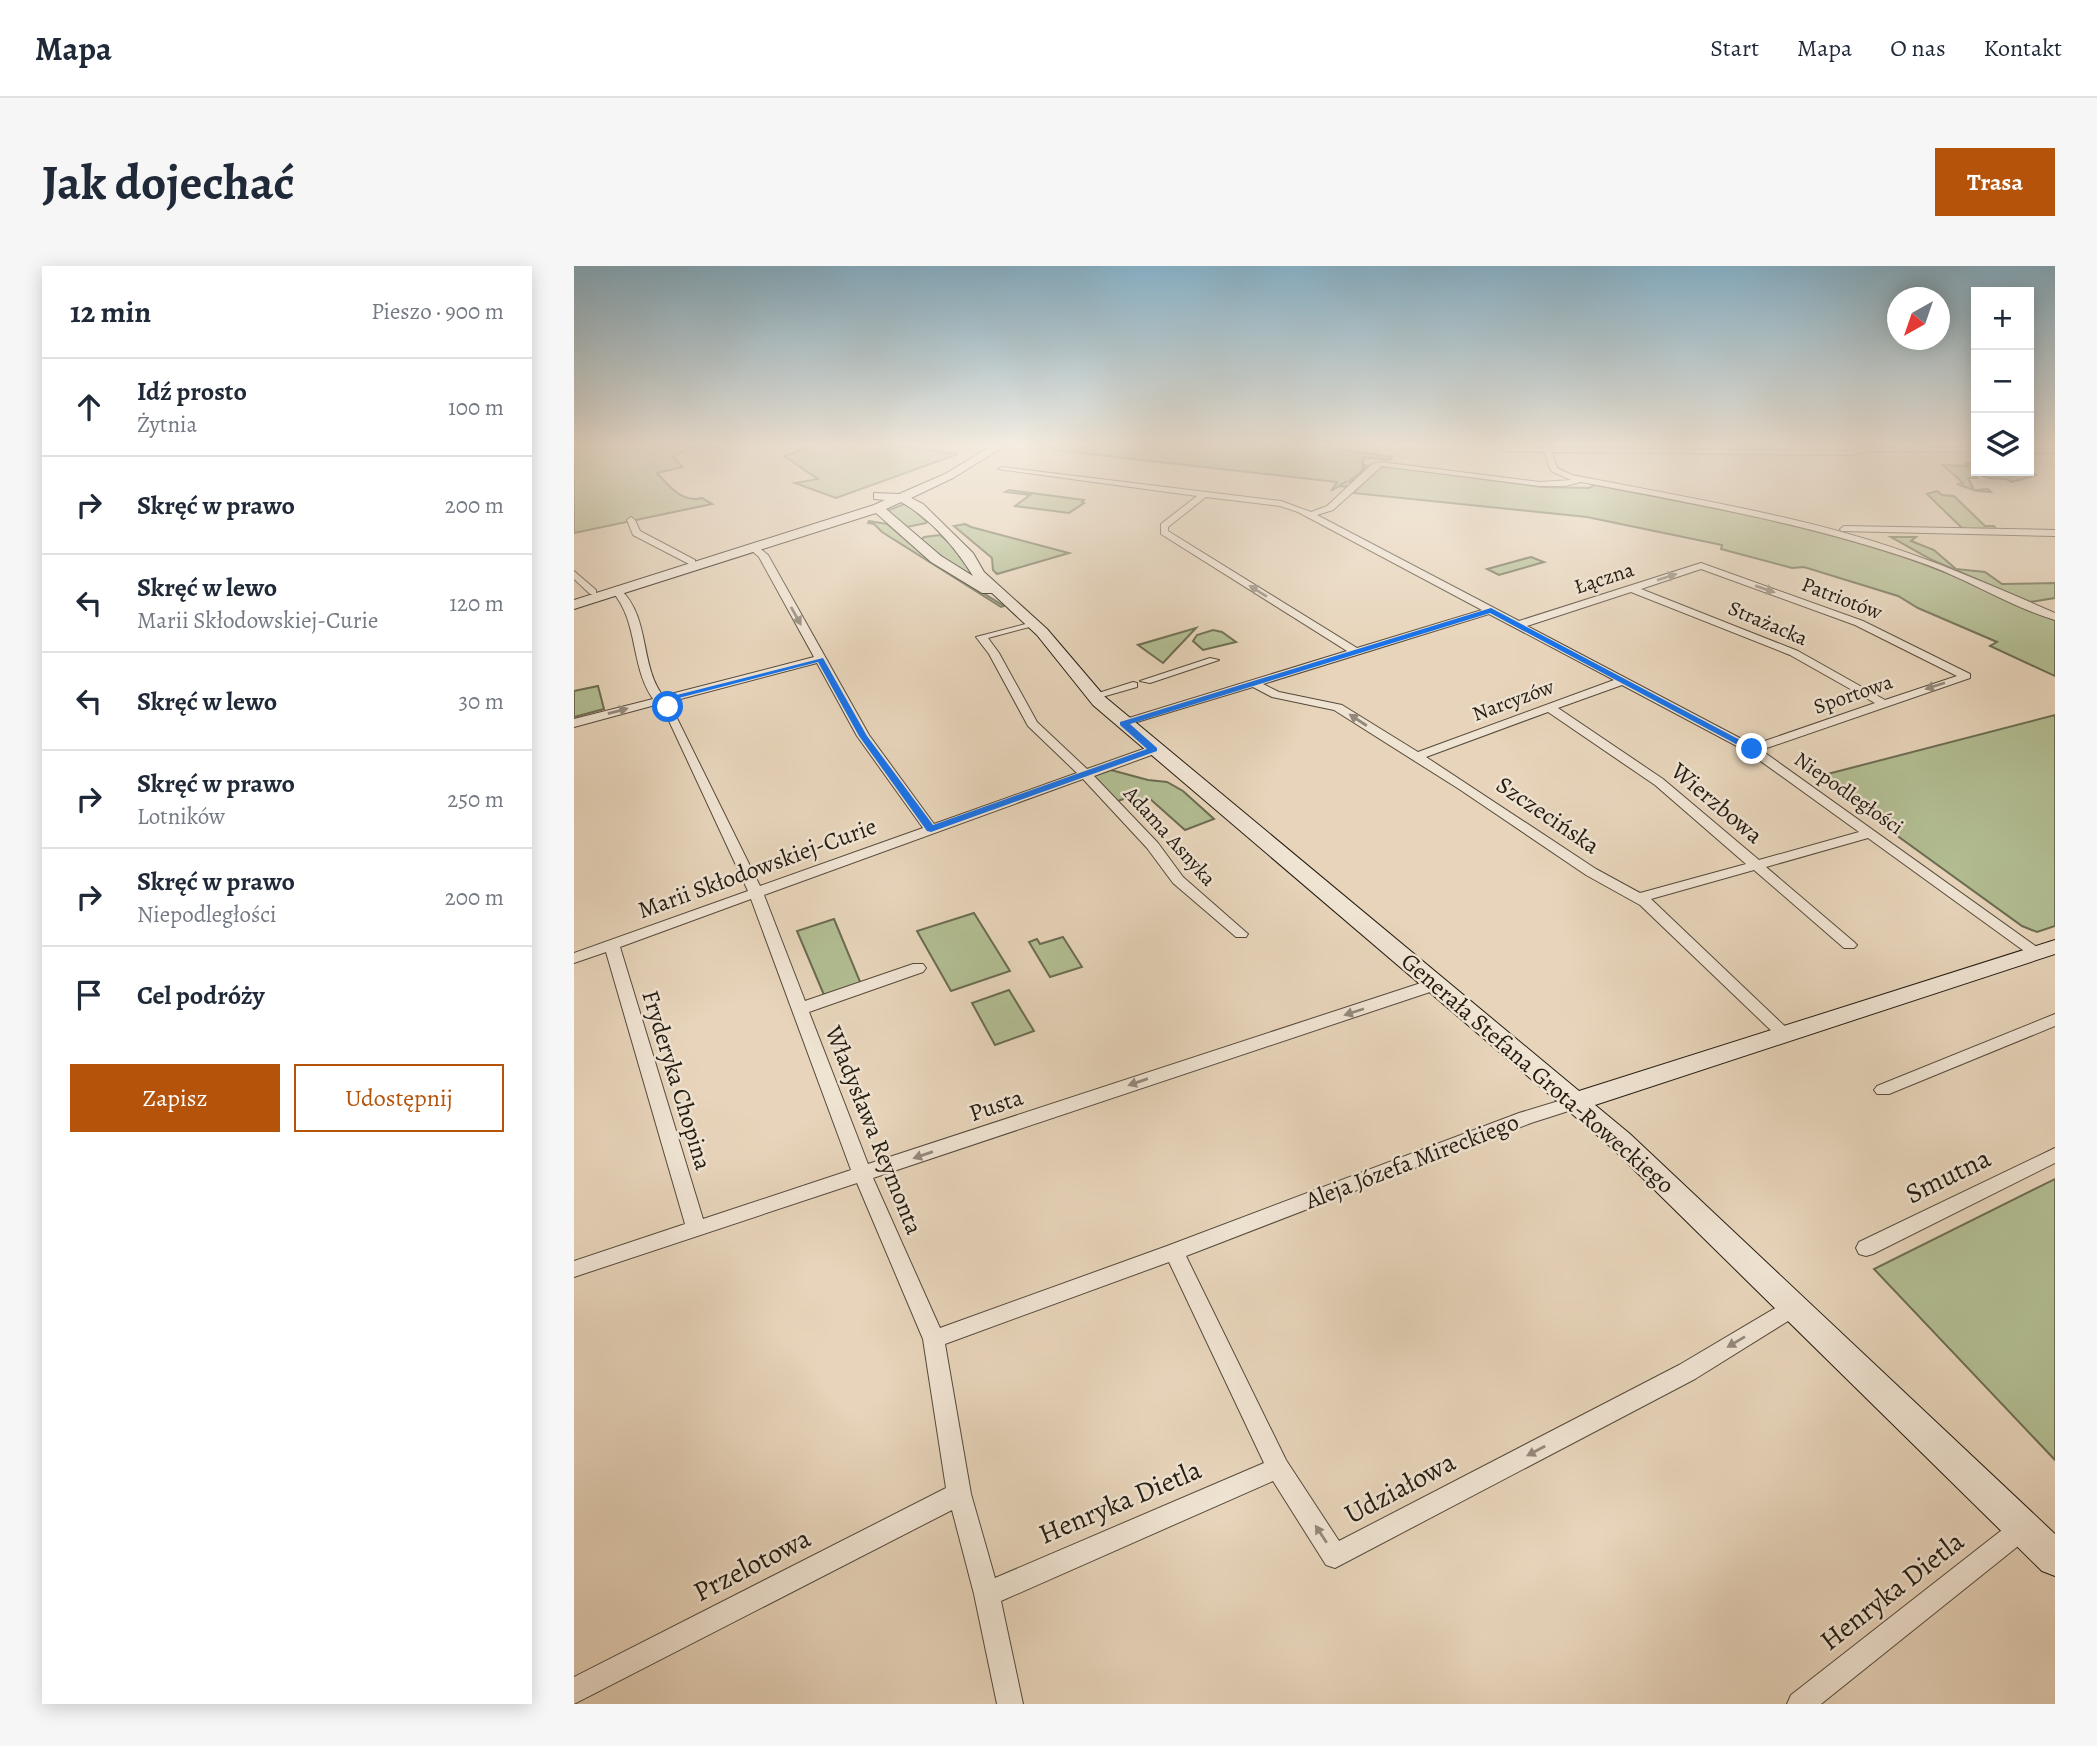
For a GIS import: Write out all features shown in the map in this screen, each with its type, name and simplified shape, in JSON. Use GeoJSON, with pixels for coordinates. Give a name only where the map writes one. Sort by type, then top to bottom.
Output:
{"type":"FeatureCollection","features":[{"type":"Feature","properties":{"kind":"street"},"geometry":{"type":"LineString","coordinates":[[574,598],[850,511]]}},
{"type":"Feature","properties":{"kind":"street"},"geometry":{"type":"LineString","coordinates":[[574,605],[621,594],[832,523],[858,511]]}},
{"type":"Feature","properties":{"kind":"street","name":"Generała Stefana Grota-Roweckiego"},"geometry":{"type":"LineString","coordinates":[[885,511],[896,525],[936,559],[1009,603]]}},
{"type":"Feature","properties":{"kind":"street","name":"Generała Stefana Grota-Roweckiego"},"geometry":{"type":"LineString","coordinates":[[923,511],[968,556],[979,575],[1033,623],[1074,668],[1095,696],[1153,750],[1575,1102],[1678,1194],[2055,1558]]}},
{"type":"Feature","properties":{"kind":"street"},"geometry":{"type":"LineString","coordinates":[[1183,511],[1167,523],[1163,528],[1164,532],[1357,652]]}},
{"type":"Feature","properties":{"kind":"street","name":"Niepodległości"},"geometry":{"type":"LineString","coordinates":[[1300,511],[1752,749],[2048,951]]}},
{"type":"Feature","properties":{"kind":"street"},"geometry":{"type":"LineString","coordinates":[[1310,515],[1322,511]]}},
{"type":"Feature","properties":{"kind":"street"},"geometry":{"type":"LineString","coordinates":[[1745,511],[1854,538],[1933,564],[2055,617]]}},
{"type":"Feature","properties":{"kind":"street"},"geometry":{"type":"LineString","coordinates":[[1766,511],[1839,528],[2055,533]]}},
{"type":"Feature","properties":{"kind":"street"},"geometry":{"type":"LineString","coordinates":[[832,523],[867,519],[915,529],[933,521]]}},
{"type":"Feature","properties":{"kind":"street"},"geometry":{"type":"LineString","coordinates":[[631,520],[636,533],[692,562]]}},
{"type":"Feature","properties":{"kind":"street"},"geometry":{"type":"LineString","coordinates":[[914,541],[924,535],[947,534]]}},
{"type":"Feature","properties":{"kind":"street"},"geometry":{"type":"LineString","coordinates":[[754,548],[761,551],[863,736],[931,829]]}},
{"type":"Feature","properties":{"kind":"street","name":"Łączna"},"geometry":{"type":"LineString","coordinates":[[1518,625],[1700,566]]}},
{"type":"Feature","properties":{"kind":"street","name":"Patriotów"},"geometry":{"type":"LineString","coordinates":[[1700,566],[1859,623],[1966,676]]}},
{"type":"Feature","properties":{"kind":"street"},"geometry":{"type":"LineString","coordinates":[[574,574],[593,592]]}},
{"type":"Feature","properties":{"kind":"street","name":"Strażacka"},"geometry":{"type":"LineString","coordinates":[[1633,589],[1794,653],[1883,703]]}},
{"type":"Feature","properties":{"kind":"street","name":"Władysława Reymonta"},"geometry":{"type":"LineString","coordinates":[[621,594],[655,693],[668,707],[756,893],[863,1176],[934,1339],[959,1494],[987,1594],[1010,1704]]}},
{"type":"Feature","properties":{"kind":"street"},"geometry":{"type":"LineString","coordinates":[[1124,723],[1491,610]]}},
{"type":"Feature","properties":{"kind":"street","name":"Adama Asnyka"},"geometry":{"type":"LineString","coordinates":[[1033,623],[981,637],[994,653],[1032,724],[1085,774],[1153,846],[1155,855],[1218,918],[1241,934]]}},
{"type":"Feature","properties":{"kind":"street"},"geometry":{"type":"LineString","coordinates":[[574,723],[820,659]]}},
{"type":"Feature","properties":{"kind":"street"},"geometry":{"type":"LineString","coordinates":[[1146,681],[1214,660]]}},
{"type":"Feature","properties":{"kind":"street","name":"Sportowa"},"geometry":{"type":"LineString","coordinates":[[1752,749],[1966,676]]}},
{"type":"Feature","properties":{"kind":"street","name":"Narcyzów"},"geometry":{"type":"LineString","coordinates":[[1416,757],[1624,680]]}},
{"type":"Feature","properties":{"kind":"street","name":"Szczecińska"},"geometry":{"type":"LineString","coordinates":[[1254,683],[1276,695],[1338,707],[1591,873],[1650,905],[1786,1035]]}},
{"type":"Feature","properties":{"kind":"street"},"geometry":{"type":"LineString","coordinates":[[1095,696],[1133,685]]}},
{"type":"Feature","properties":{"kind":"street","name":"Wierzbowa"},"geometry":{"type":"LineString","coordinates":[[1548,707],[1659,782],[1849,945]]}},
{"type":"Feature","properties":{"kind":"street","name":"Marii Skłodowskiej-Curie"},"geometry":{"type":"LineString","coordinates":[[574,958],[1153,750]]}},
{"type":"Feature","properties":{"kind":"street"},"geometry":{"type":"LineString","coordinates":[[1639,898],[1872,833]]}},
{"type":"Feature","properties":{"kind":"street","name":"Fryderyka Chopina"},"geometry":{"type":"LineString","coordinates":[[611,945],[696,1229]]}},
{"type":"Feature","properties":{"kind":"street","name":"Aleja Józefa Mireckiego"},"geometry":{"type":"LineString","coordinates":[[934,1339],[1174,1252],[1525,1118],[2048,951]]}},
{"type":"Feature","properties":{"kind":"street"},"geometry":{"type":"LineString","coordinates":[[800,1009],[918,968]]}},
{"type":"Feature","properties":{"kind":"street","name":"Pusta"},"geometry":{"type":"LineString","coordinates":[[574,1269],[863,1176],[1433,985]]}},
{"type":"Feature","properties":{"kind":"street"},"geometry":{"type":"LineString","coordinates":[[1883,1090],[2055,1020]]}},
{"type":"Feature","properties":{"kind":"street","name":"Smutna"},"geometry":{"type":"LineString","coordinates":[[1866,1248],[2055,1155]]}},
{"type":"Feature","properties":{"kind":"street","name":"Udziałowa"},"geometry":{"type":"LineString","coordinates":[[1174,1252],[1278,1468],[1335,1556],[1688,1372],[1794,1307]]}},
{"type":"Feature","properties":{"kind":"street","name":"Henryka Dietla"},"geometry":{"type":"LineString","coordinates":[[987,1594],[1278,1468]]}},
{"type":"Feature","properties":{"kind":"street","name":"Przelotowa"},"geometry":{"type":"LineString","coordinates":[[574,1691],[959,1494]]}},
{"type":"Feature","properties":{"kind":"street","name":"Henryka Dietla"},"geometry":{"type":"LineString","coordinates":[[1800,1704],[2024,1528]]}},
{"type":"Feature","properties":{"kind":"green space"},"geometry":{"type":"Polygon","coordinates":[[[574,511],[678,511],[574,533],[574,511]]]}},
{"type":"Feature","properties":{"kind":"green space"},"geometry":{"type":"Polygon","coordinates":[[[887,511],[916,511],[927,522],[907,527],[887,511]]]}},
{"type":"Feature","properties":{"kind":"green space"},"geometry":{"type":"Polygon","coordinates":[[[1530,511],[1727,511],[1898,555],[1958,577],[2055,620],[2055,676],[1990,646],[1997,642],[1918,608],[1898,596],[1804,567],[1792,568],[1721,549],[1722,545],[1587,517],[1530,511]]]}},
{"type":"Feature","properties":{"kind":"green space"},"geometry":{"type":"Polygon","coordinates":[[[1945,511],[1970,511],[1985,526],[1994,526],[1996,529],[1963,529],[1945,511]]]}},
{"type":"Feature","properties":{"kind":"green space"},"geometry":{"type":"Polygon","coordinates":[[[868,523],[887,524],[931,561],[1004,606],[1001,607],[882,532],[874,524],[868,523]]]}},
{"type":"Feature","properties":{"kind":"green space"},"geometry":{"type":"Polygon","coordinates":[[[965,524],[1069,553],[997,574],[993,570],[992,558],[954,526],[965,524]]]}},
{"type":"Feature","properties":{"kind":"green space"},"geometry":{"type":"Polygon","coordinates":[[[940,535],[957,549],[972,573],[967,574],[920,541],[924,537],[940,535]]]}},
{"type":"Feature","properties":{"kind":"green space"},"geometry":{"type":"Polygon","coordinates":[[[1891,537],[1916,537],[1911,541],[1934,550],[1956,569],[1985,572],[2002,584],[2055,583],[2055,598],[2030,602],[1932,560],[1891,537]]]}},
{"type":"Feature","properties":{"kind":"green space"},"geometry":{"type":"Polygon","coordinates":[[[1531,557],[1544,562],[1499,575],[1487,569],[1531,557]]]}},
{"type":"Feature","properties":{"kind":"green space"},"geometry":{"type":"Polygon","coordinates":[[[1196,628],[1163,663],[1138,645],[1196,628]]]}},
{"type":"Feature","properties":{"kind":"green space"},"geometry":{"type":"Polygon","coordinates":[[[1213,630],[1222,632],[1236,642],[1203,650],[1193,641],[1197,635],[1213,630]]]}},
{"type":"Feature","properties":{"kind":"green space"},"geometry":{"type":"Polygon","coordinates":[[[598,686],[604,709],[574,717],[574,691],[598,686]]]}},
{"type":"Feature","properties":{"kind":"green space"},"geometry":{"type":"Polygon","coordinates":[[[2055,715],[2055,926],[2037,932],[2022,926],[1816,777],[2055,715]]]}},
{"type":"Feature","properties":{"kind":"green space"},"geometry":{"type":"Polygon","coordinates":[[[1111,770],[1167,782],[1183,791],[1214,819],[1185,830],[1148,797],[1136,800],[1132,796],[1115,802],[1093,776],[1111,770]]]}},
{"type":"Feature","properties":{"kind":"green space"},"geometry":{"type":"Polygon","coordinates":[[[974,913],[1010,971],[951,991],[917,931],[974,913]]]}},
{"type":"Feature","properties":{"kind":"green space"},"geometry":{"type":"Polygon","coordinates":[[[834,919],[861,984],[824,995],[797,931],[834,919]]]}},
{"type":"Feature","properties":{"kind":"green space"},"geometry":{"type":"Polygon","coordinates":[[[1063,937],[1082,967],[1050,977],[1029,942],[1037,939],[1040,944],[1063,937]]]}},
{"type":"Feature","properties":{"kind":"green space"},"geometry":{"type":"Polygon","coordinates":[[[1009,990],[1034,1031],[995,1045],[972,1003],[1009,990]]]}},
{"type":"Feature","properties":{"kind":"green space"},"geometry":{"type":"Polygon","coordinates":[[[2055,1179],[2055,1460],[1874,1269],[2055,1179]]]}},
{"type":"Feature","properties":{"kind":"route"},"geometry":{"type":"LineString","coordinates":[[668,707],[661,700],[820,659],[863,736],[931,829],[1153,750],[1124,723],[1491,610],[1752,749]]}}]}
